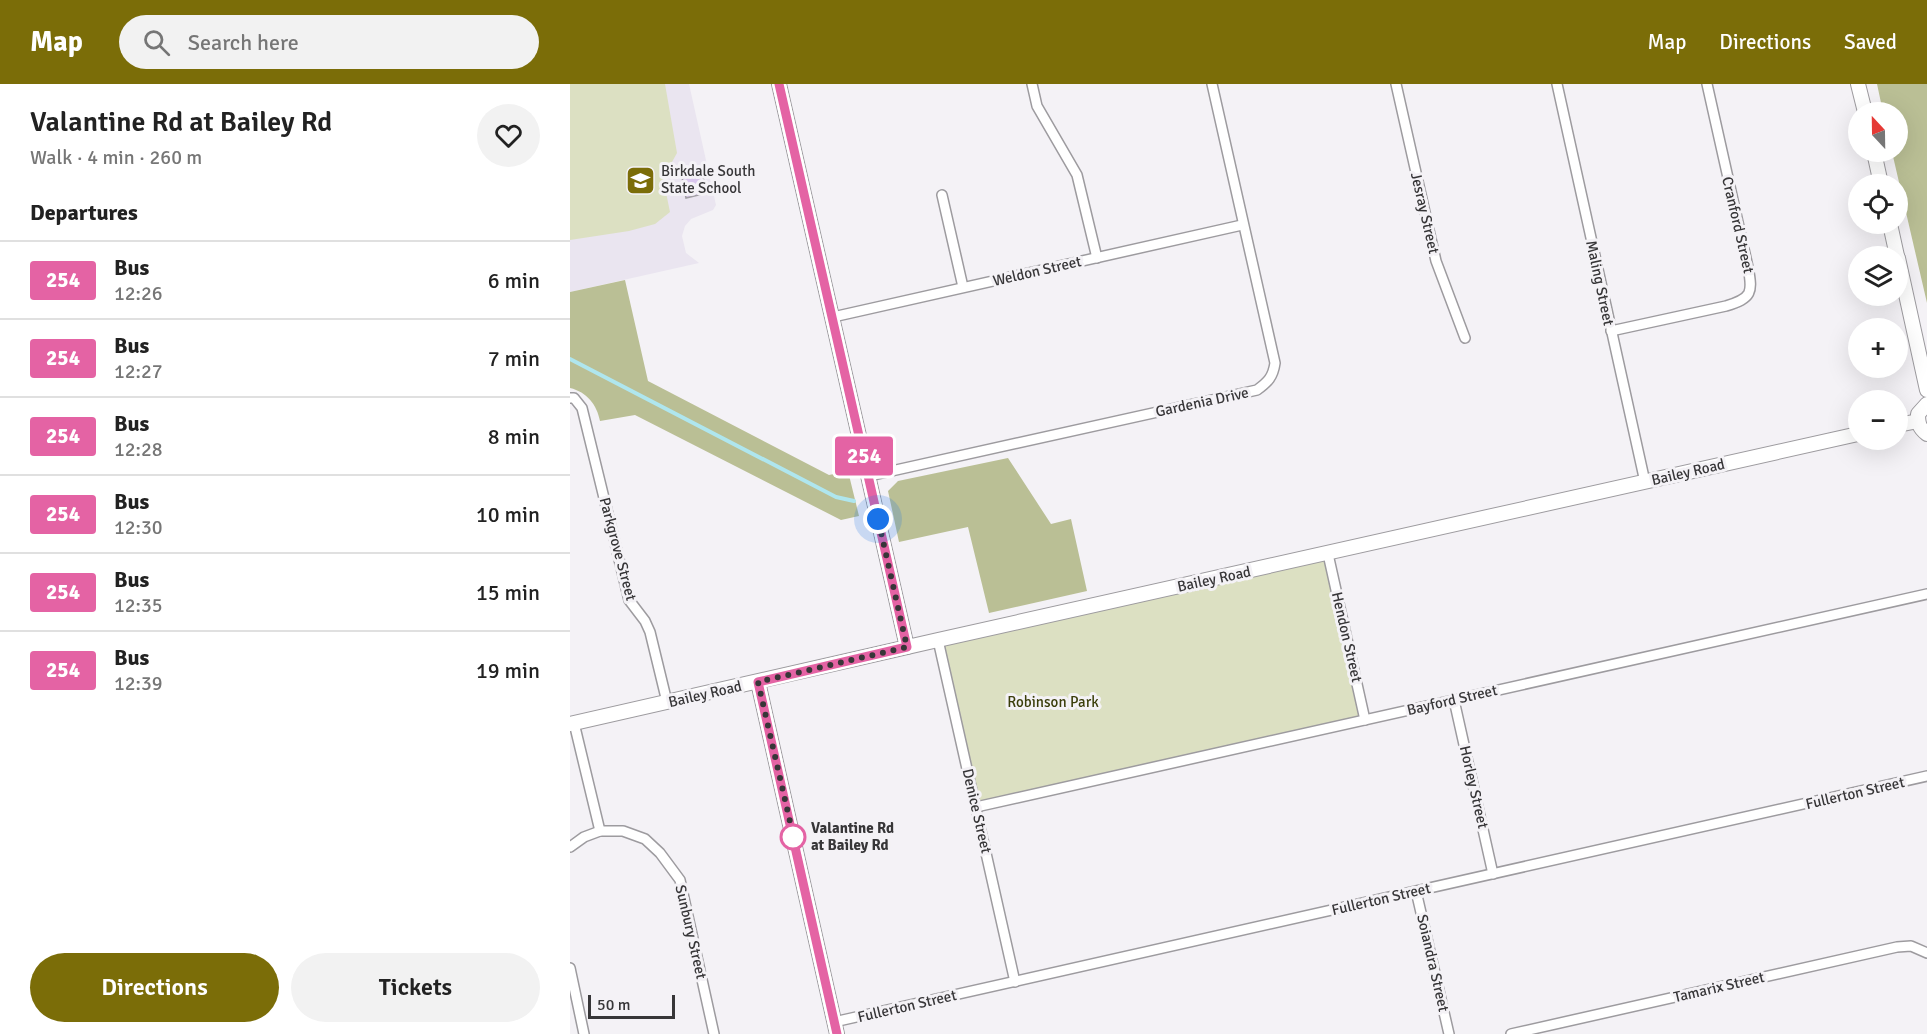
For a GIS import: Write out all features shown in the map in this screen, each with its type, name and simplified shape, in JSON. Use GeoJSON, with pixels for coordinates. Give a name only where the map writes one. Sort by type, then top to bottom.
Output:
{"type":"FeatureCollection","features":[{"type":"Feature","properties":{"kind":"street"},"geometry":{"type":"LineString","coordinates":[[780,84],[907,647]]}},
{"type":"Feature","properties":{"kind":"street"},"geometry":{"type":"LineString","coordinates":[[1032,84],[1037,105],[1077,175],[1096,258]]}},
{"type":"Feature","properties":{"kind":"street","name":"Gardenia Drive"},"geometry":{"type":"LineString","coordinates":[[869,476],[1257,390],[1274,375],[1275,363],[1212,84]]}},
{"type":"Feature","properties":{"kind":"street","name":"Jesray Street"},"geometry":{"type":"LineString","coordinates":[[1396,84],[1436,261],[1465,338]]}},
{"type":"Feature","properties":{"kind":"street","name":"Maling Street"},"geometry":{"type":"LineString","coordinates":[[1557,84],[1644,482]]}},
{"type":"Feature","properties":{"kind":"street","name":"Cranford Street"},"geometry":{"type":"LineString","coordinates":[[1611,332],[1726,306],[1743,301],[1749,295],[1752,286],[1707,84]]}},
{"type":"Feature","properties":{"kind":"street"},"geometry":{"type":"LineString","coordinates":[[1858,84],[1862,102]]}},
{"type":"Feature","properties":{"kind":"street"},"geometry":{"type":"LineString","coordinates":[[942,195],[963,287]]}},
{"type":"Feature","properties":{"kind":"street","name":"Weldon Street"},"geometry":{"type":"LineString","coordinates":[[833,317],[1242,225]]}},
{"type":"Feature","properties":{"kind":"street"},"geometry":{"type":"LineString","coordinates":[[1908,306],[1927,390]]}},
{"type":"Feature","properties":{"kind":"street","name":"Parkgrove Street"},"geometry":{"type":"LineString","coordinates":[[570,398],[574,398],[582,408],[628,600],[645,621],[650,632],[667,702]]}},
{"type":"Feature","properties":{"kind":"street"},"geometry":{"type":"LineString","coordinates":[[1927,405],[1918,414],[1921,430],[1927,434]]}},
{"type":"Feature","properties":{"kind":"street"},"geometry":{"type":"LineString","coordinates":[[1908,424],[1918,422]]}},
{"type":"Feature","properties":{"kind":"street","name":"Bailey Road"},"geometry":{"type":"LineString","coordinates":[[572,724],[1848,436]]}},
{"type":"Feature","properties":{"kind":"street","name":"Hendon Street"},"geometry":{"type":"LineString","coordinates":[[1328,554],[1365,720]]}},
{"type":"Feature","properties":{"kind":"street","name":"Bayford Street"},"geometry":{"type":"LineString","coordinates":[[976,807],[1927,594]]}},
{"type":"Feature","properties":{"kind":"street","name":"Denice Street"},"geometry":{"type":"LineString","coordinates":[[938,640],[1015,981]]}},
{"type":"Feature","properties":{"kind":"street"},"geometry":{"type":"LineString","coordinates":[[758,682],[836,1028]]}},
{"type":"Feature","properties":{"kind":"street","name":"Horley Street"},"geometry":{"type":"LineString","coordinates":[[1454,700],[1493,874]]}},
{"type":"Feature","properties":{"kind":"street"},"geometry":{"type":"LineString","coordinates":[[570,847],[584,837],[600,831],[572,724]]}},
{"type":"Feature","properties":{"kind":"street","name":"Fullerton Street"},"geometry":{"type":"LineString","coordinates":[[836,1028],[1015,981],[1927,777]]}},
{"type":"Feature","properties":{"kind":"street","name":"Sunbury Street"},"geometry":{"type":"LineString","coordinates":[[600,831],[612,830],[635,834],[653,845],[680,880],[714,1034]]}},
{"type":"Feature","properties":{"kind":"street","name":"Soiandra Street"},"geometry":{"type":"LineString","coordinates":[[1416,891],[1449,1034]]}},
{"type":"Feature","properties":{"kind":"street","name":"Tamarix Street"},"geometry":{"type":"LineString","coordinates":[[1511,1034],[1898,947],[1911,946],[1927,953]]}},
{"type":"Feature","properties":{"kind":"street"},"geometry":{"type":"LineString","coordinates":[[570,968],[584,1034]]}},
{"type":"Feature","properties":{"kind":"shaded area","name":"Birkdale South State School"},"geometry":{"type":"Polygon","coordinates":[[[570,84],[689,84],[716,205],[713,210],[691,219],[685,226],[682,236],[686,253],[699,263],[570,292],[570,84]]]}},
{"type":"Feature","properties":{"kind":"green space"},"geometry":{"type":"Polygon","coordinates":[[[570,84],[665,84],[677,153],[663,178],[670,212],[655,224],[629,231],[570,240],[570,84]]]}},
{"type":"Feature","properties":{"kind":"green space"},"geometry":{"type":"Polygon","coordinates":[[[1877,84],[1927,84],[1927,303],[1908,221],[1908,174],[1897,174],[1894,162],[1908,162],[1908,102],[1881,102],[1877,84]]]}},
{"type":"Feature","properties":{"kind":"green space"},"geometry":{"type":"Polygon","coordinates":[[[625,280],[648,381],[829,475],[848,471],[859,516],[841,520],[635,415],[600,421],[590,400],[570,388],[570,292],[625,280]]]}},
{"type":"Feature","properties":{"kind":"green space"},"geometry":{"type":"Polygon","coordinates":[[[1008,458],[1051,524],[1071,519],[1087,591],[989,613],[968,527],[899,542],[888,491],[898,481],[1008,458]]]}},
{"type":"Feature","properties":{"kind":"green space","name":"Robinson Park"},"geometry":{"type":"Polygon","coordinates":[[[1328,554],[1365,720],[976,807],[938,640],[1328,554]]]}},
{"type":"Feature","properties":{"kind":"building"},"geometry":{"type":"Polygon","coordinates":[[[702,172],[707,193],[686,198],[682,177],[702,172]]]}},
{"type":"Feature","properties":{"kind":"waterway"},"geometry":{"type":"LineString","coordinates":[[570,359],[836,497],[854,501]]}},
{"type":"Feature","properties":{"kind":"bus line","name":"254"},"geometry":{"type":"LineString","coordinates":[[779,84],[907,647],[758,682],[837,1034]]}},
{"type":"Feature","properties":{"kind":"place","name":"Birkdale South State School"},"geometry":{"type":"Point","coordinates":[640,180]}},
{"type":"Feature","properties":{"kind":"place","name":"Valantine Rd at Bailey Rd"},"geometry":{"type":"Point","coordinates":[793,837]}},
{"type":"Feature","properties":{"kind":"route"},"geometry":{"type":"LineString","coordinates":[[793,837],[794,839],[758,682],[907,647],[878,519]]}}]}
